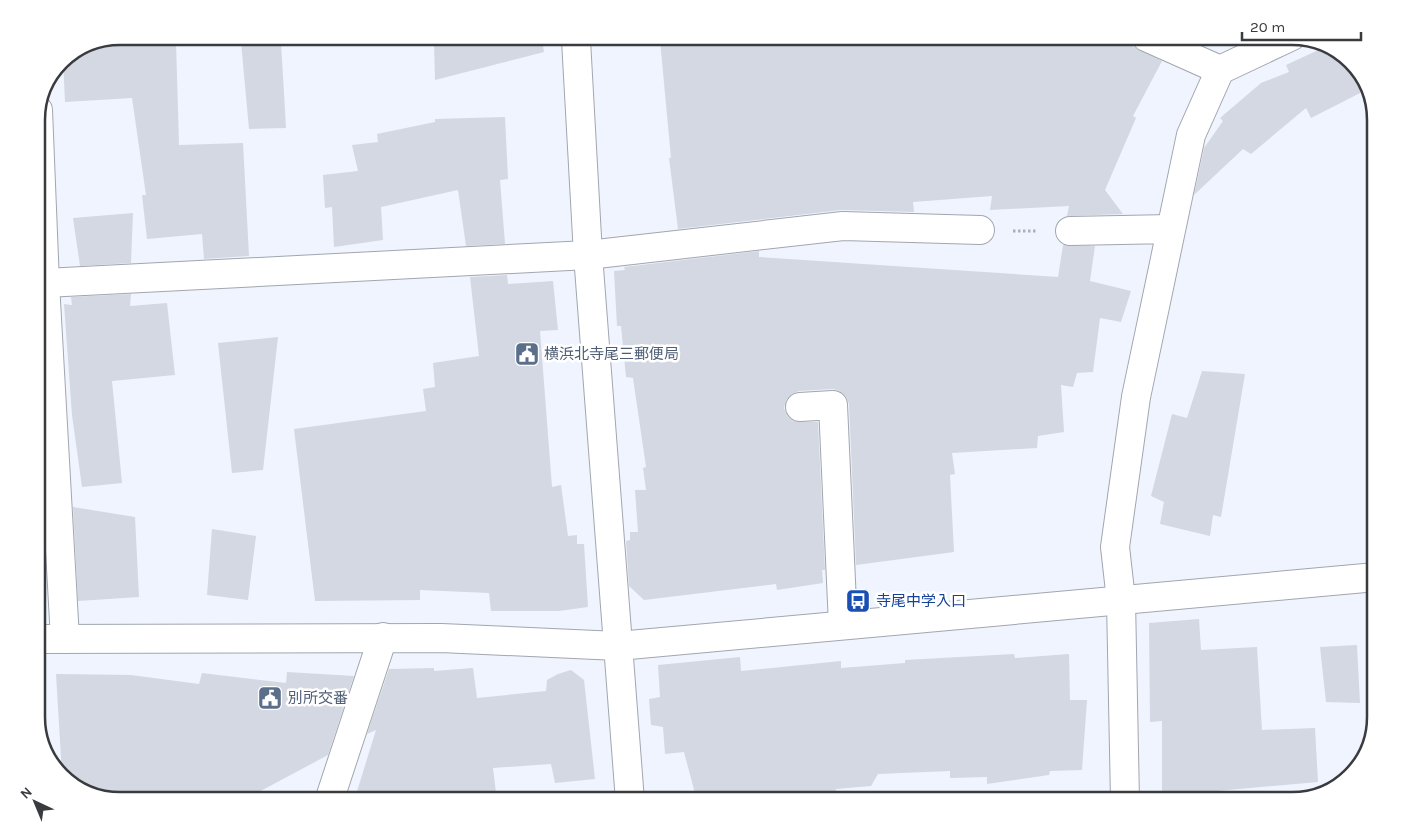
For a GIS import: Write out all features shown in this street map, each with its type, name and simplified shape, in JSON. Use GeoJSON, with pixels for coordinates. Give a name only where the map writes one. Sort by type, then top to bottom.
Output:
{"type":"FeatureCollection","features":[{"type":"Feature","properties":{"kind":"street"},"geometry":{"type":"LineString","coordinates":[[576,45],[588,255],[629,792]]}},
{"type":"Feature","properties":{"kind":"street"},"geometry":{"type":"LineString","coordinates":[[1164,45],[1220,70]]}},
{"type":"Feature","properties":{"kind":"street"},"geometry":{"type":"LineString","coordinates":[[1125,792],[1121,600],[1115,547],[1136,397],[1191,135],[1220,70],[1273,45]]}},
{"type":"Feature","properties":{"kind":"street"},"geometry":{"type":"LineString","coordinates":[[65,639],[45,282],[588,255],[843,226],[980,230]]}},
{"type":"Feature","properties":{"kind":"street"},"geometry":{"type":"LineString","coordinates":[[1070,231],[1171,229]]}},
{"type":"Feature","properties":{"kind":"street"},"geometry":{"type":"LineString","coordinates":[[800,407],[833,405],[843,625]]}},
{"type":"Feature","properties":{"kind":"street"},"geometry":{"type":"LineString","coordinates":[[45,639],[383,637],[618,646],[1367,578]]}},
{"type":"Feature","properties":{"kind":"street"},"geometry":{"type":"LineString","coordinates":[[332,792],[383,637]]}},
{"type":"Feature","properties":{"kind":"path"},"geometry":{"type":"LineString","coordinates":[[980,230],[1070,231]]}},
{"type":"Feature","properties":{"kind":"building"},"geometry":{"type":"Polygon","coordinates":[[[176,45],[179,145],[243,143],[249,256],[204,259],[202,234],[147,239],[142,195],[146,195],[132,98],[65,102],[64,71],[78,58],[91,51],[105,46],[176,45]]]}},
{"type":"Feature","properties":{"kind":"building"},"geometry":{"type":"Polygon","coordinates":[[[241,45],[281,45],[286,128],[249,129],[241,45]]]}},
{"type":"Feature","properties":{"kind":"building"},"geometry":{"type":"Polygon","coordinates":[[[434,45],[543,45],[544,52],[435,80],[434,45]]]}},
{"type":"Feature","properties":{"kind":"building"},"geometry":{"type":"Polygon","coordinates":[[[660,45],[1130,45],[1162,61],[1133,116],[1136,118],[1105,190],[1123,214],[1067,216],[1069,206],[990,210],[992,196],[913,202],[914,212],[841,210],[678,229],[669,158],[671,158],[660,45]]]}},
{"type":"Feature","properties":{"kind":"building"},"geometry":{"type":"Polygon","coordinates":[[[1318,50],[1321,51],[1338,60],[1352,74],[1361,92],[1311,118],[1306,108],[1251,154],[1243,149],[1194,195],[1204,148],[1223,121],[1220,118],[1261,83],[1289,72],[1286,65],[1318,50]]]}},
{"type":"Feature","properties":{"kind":"building"},"geometry":{"type":"Polygon","coordinates":[[[505,117],[508,179],[500,180],[505,244],[466,246],[458,190],[381,207],[383,240],[334,247],[332,207],[325,208],[323,175],[358,171],[352,145],[378,142],[377,134],[435,122],[435,119],[505,117]]]}},
{"type":"Feature","properties":{"kind":"building"},"geometry":{"type":"Polygon","coordinates":[[[133,213],[131,263],[80,266],[73,218],[133,213]]]}},
{"type":"Feature","properties":{"kind":"building"},"geometry":{"type":"Polygon","coordinates":[[[1063,245],[1095,246],[1090,281],[1131,291],[1121,322],[1100,318],[1093,372],[1077,373],[1073,387],[1061,385],[1064,432],[1038,436],[1037,448],[952,453],[955,474],[950,475],[954,552],[856,565],[849,404],[846,397],[840,391],[833,389],[799,391],[792,394],[786,400],[784,408],[787,416],[793,421],[818,422],[825,570],[822,570],[823,583],[777,590],[776,584],[644,600],[629,586],[626,541],[630,540],[630,532],[638,532],[635,490],[646,490],[643,468],[646,467],[633,378],[626,377],[621,326],[617,326],[614,271],[625,270],[624,267],[759,251],[759,257],[1058,277],[1063,245]]]}},
{"type":"Feature","properties":{"kind":"building"},"geometry":{"type":"Polygon","coordinates":[[[507,275],[508,284],[553,281],[558,330],[540,331],[552,487],[561,485],[568,536],[577,535],[577,544],[584,544],[588,607],[559,611],[491,611],[489,593],[420,590],[420,600],[315,601],[294,429],[426,411],[423,389],[435,387],[433,363],[479,356],[470,277],[507,275]]]}},
{"type":"Feature","properties":{"kind":"building"},"geometry":{"type":"Polygon","coordinates":[[[131,294],[130,306],[167,303],[175,375],[112,381],[122,483],[82,487],[72,415],[64,304],[72,305],[71,297],[131,294]]]}},
{"type":"Feature","properties":{"kind":"building"},"geometry":{"type":"Polygon","coordinates":[[[278,337],[263,470],[232,473],[218,343],[278,337]]]}},
{"type":"Feature","properties":{"kind":"building"},"geometry":{"type":"Polygon","coordinates":[[[1202,371],[1245,374],[1221,517],[1213,515],[1210,536],[1160,524],[1164,502],[1151,496],[1172,414],[1187,418],[1202,371]]]}},
{"type":"Feature","properties":{"kind":"building"},"geometry":{"type":"Polygon","coordinates":[[[73,507],[135,517],[139,597],[78,601],[73,507]]]}},
{"type":"Feature","properties":{"kind":"building"},"geometry":{"type":"Polygon","coordinates":[[[212,529],[256,536],[248,600],[207,595],[212,529]]]}},
{"type":"Feature","properties":{"kind":"building"},"geometry":{"type":"Polygon","coordinates":[[[1199,619],[1201,650],[1257,647],[1262,730],[1315,728],[1318,782],[1206,792],[1162,792],[1162,721],[1150,722],[1149,623],[1199,619]]]}},
{"type":"Feature","properties":{"kind":"building"},"geometry":{"type":"Polygon","coordinates":[[[1357,645],[1360,703],[1326,702],[1320,647],[1357,645]]]}},
{"type":"Feature","properties":{"kind":"building"},"geometry":{"type":"Polygon","coordinates":[[[1014,654],[1015,658],[1069,654],[1070,700],[1087,700],[1082,770],[1050,771],[1049,775],[987,784],[987,777],[950,778],[950,771],[878,774],[871,786],[836,789],[836,792],[695,792],[684,752],[665,754],[663,727],[651,725],[649,699],[660,697],[658,665],[740,657],[741,671],[841,661],[841,668],[905,663],[905,660],[1014,654]]]}},
{"type":"Feature","properties":{"kind":"building"},"geometry":{"type":"Polygon","coordinates":[[[434,668],[434,671],[473,668],[477,698],[546,691],[547,680],[571,670],[584,680],[595,779],[555,783],[551,764],[493,768],[496,792],[357,792],[376,730],[367,734],[389,669],[434,668]]]}},
{"type":"Feature","properties":{"kind":"building"},"geometry":{"type":"Polygon","coordinates":[[[287,672],[354,676],[328,755],[259,792],[110,791],[82,782],[61,764],[56,674],[131,675],[199,684],[202,673],[286,683],[287,672]]]}},
{"type":"Feature","properties":{"kind":"place","name":"横浜北寺尾三郵便局"},"geometry":{"type":"Point","coordinates":[527,354]}},
{"type":"Feature","properties":{"kind":"place","name":"寺尾中学入口"},"geometry":{"type":"Point","coordinates":[858,601]}},
{"type":"Feature","properties":{"kind":"place","name":"別所交番"},"geometry":{"type":"Point","coordinates":[270,698]}}]}
